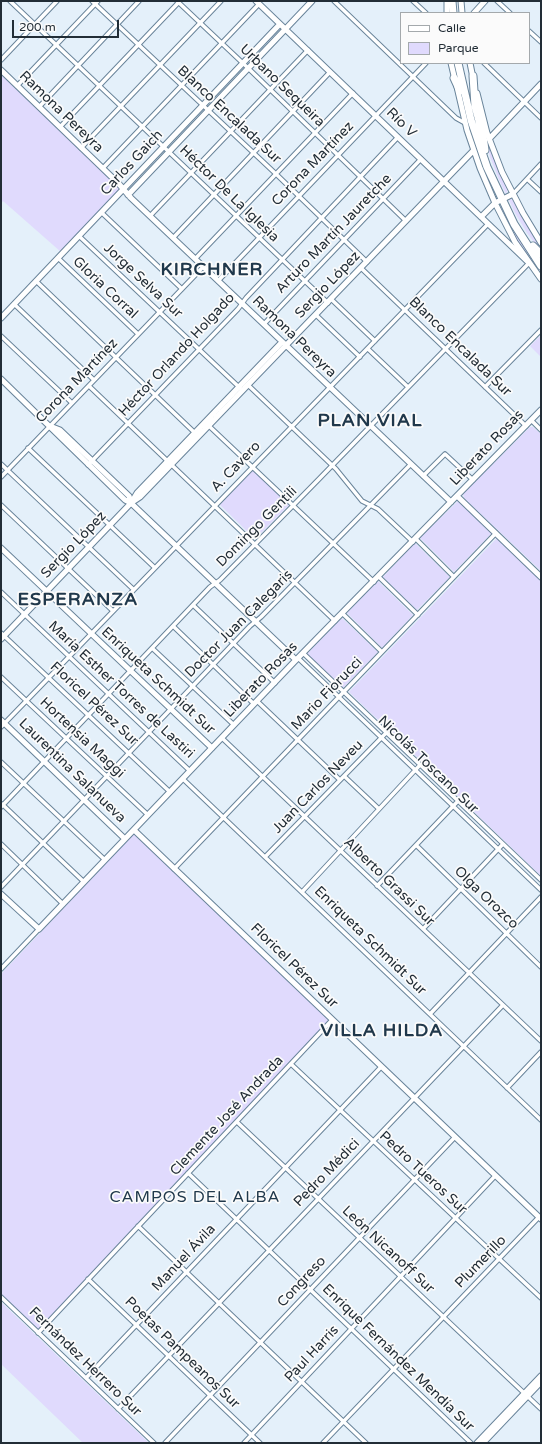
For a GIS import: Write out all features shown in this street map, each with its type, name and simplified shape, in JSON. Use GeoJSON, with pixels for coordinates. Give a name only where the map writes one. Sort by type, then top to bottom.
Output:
{"type":"FeatureCollection","features":[{"type":"Feature","properties":{"kind":"highway"},"geometry":{"type":"LineString","coordinates":[[452,1],[453,12]]}},
{"type":"Feature","properties":{"kind":"highway"},"geometry":{"type":"LineString","coordinates":[[457,1],[457,12]]}},
{"type":"Feature","properties":{"kind":"highway"},"geometry":{"type":"LineString","coordinates":[[458,64],[474,130],[487,167],[501,200],[523,244],[541,271]]}},
{"type":"Feature","properties":{"kind":"highway"},"geometry":{"type":"LineString","coordinates":[[463,64],[474,114],[501,200],[541,258]]}},
{"type":"Feature","properties":{"kind":"highway"},"geometry":{"type":"LineString","coordinates":[[473,76],[475,106],[485,150]]}},
{"type":"Feature","properties":{"kind":"highway"},"geometry":{"type":"LineString","coordinates":[[454,78],[461,92],[468,119],[474,130]]}},
{"type":"Feature","properties":{"kind":"highway"},"geometry":{"type":"LineString","coordinates":[[511,219],[541,266]]}},
{"type":"Feature","properties":{"kind":"highway"},"geometry":{"type":"LineString","coordinates":[[532,246],[541,254]]}},
{"type":"Feature","properties":{"kind":"street","name":"Héctor De La Iglesia"},"geometry":{"type":"LineString","coordinates":[[10,1],[282,260],[375,342]]}},
{"type":"Feature","properties":{"kind":"street"},"geometry":{"type":"LineString","coordinates":[[1,60],[57,1]]}},
{"type":"Feature","properties":{"kind":"street"},"geometry":{"type":"LineString","coordinates":[[39,107],[139,1]]}},
{"type":"Feature","properties":{"kind":"street"},"geometry":{"type":"LineString","coordinates":[[81,148],[221,1]]}},
{"type":"Feature","properties":{"kind":"street","name":"Carlos Gaich"},"geometry":{"type":"LineString","coordinates":[[128,195],[312,1]]}},
{"type":"Feature","properties":{"kind":"street"},"geometry":{"type":"LineString","coordinates":[[334,1],[456,118],[465,123]]}},
{"type":"Feature","properties":{"kind":"street"},"geometry":{"type":"LineString","coordinates":[[413,1],[425,12]]}},
{"type":"Feature","properties":{"kind":"street"},"geometry":{"type":"LineString","coordinates":[[447,1],[447,12]]}},
{"type":"Feature","properties":{"kind":"street"},"geometry":{"type":"LineString","coordinates":[[461,1],[462,12]]}},
{"type":"Feature","properties":{"kind":"street"},"geometry":{"type":"LineString","coordinates":[[475,12],[485,1]]}},
{"type":"Feature","properties":{"kind":"street"},"geometry":{"type":"LineString","coordinates":[[497,1],[509,12]]}},
{"type":"Feature","properties":{"kind":"street"},"geometry":{"type":"LineString","coordinates":[[17,86],[95,2]]}},
{"type":"Feature","properties":{"kind":"street","name":"Blanco Encalada Sur"},"geometry":{"type":"LineString","coordinates":[[95,2],[367,262]]}},
{"type":"Feature","properties":{"kind":"street"},"geometry":{"type":"LineString","coordinates":[[60,127],[179,2]]}},
{"type":"Feature","properties":{"kind":"street","name":"Urbano Sequeira"},"geometry":{"type":"LineString","coordinates":[[179,2],[406,221]]}},
{"type":"Feature","properties":{"kind":"street"},"geometry":{"type":"LineString","coordinates":[[103,168],[222,43],[257,2]]}},
{"type":"Feature","properties":{"kind":"street","name":"Río V"},"geometry":{"type":"LineString","coordinates":[[257,2],[529,263]]}},
{"type":"Feature","properties":{"kind":"street","name":"Carlos Gaich"},"geometry":{"type":"LineString","coordinates":[[1,318],[280,24]]}},
{"type":"Feature","properties":{"kind":"street"},"geometry":{"type":"LineString","coordinates":[[530,32],[541,42]]}},
{"type":"Feature","properties":{"kind":"street"},"geometry":{"type":"LineString","coordinates":[[150,216],[308,50]]}},
{"type":"Feature","properties":{"kind":"street","name":"Corona Martínez"},"geometry":{"type":"LineString","coordinates":[[218,281],[425,64]]}},
{"type":"Feature","properties":{"kind":"street"},"geometry":{"type":"LineString","coordinates":[[451,64],[473,151],[501,200],[516,242],[541,280]]}},
{"type":"Feature","properties":{"kind":"street"},"geometry":{"type":"LineString","coordinates":[[470,64],[481,112],[489,139],[502,172],[512,194],[541,243]]}},
{"type":"Feature","properties":{"kind":"street"},"geometry":{"type":"LineString","coordinates":[[485,64],[541,118]]}},
{"type":"Feature","properties":{"kind":"street","name":"Ramona Pereyra"},"geometry":{"type":"LineString","coordinates":[[1,70],[103,168],[128,195],[451,502]]}},
{"type":"Feature","properties":{"kind":"street"},"geometry":{"type":"LineString","coordinates":[[173,238],[330,72]]}},
{"type":"Feature","properties":{"kind":"street"},"geometry":{"type":"LineString","coordinates":[[489,139],[541,84]]}},
{"type":"Feature","properties":{"kind":"street"},"geometry":{"type":"LineString","coordinates":[[195,259],[352,93]]}},
{"type":"Feature","properties":{"kind":"street","name":"Héctor Orlando Holgado"},"geometry":{"type":"LineString","coordinates":[[90,463],[156,395],[398,137]]}},
{"type":"Feature","properties":{"kind":"street","name":"Sergio López"},"geometry":{"type":"LineString","coordinates":[[170,463],[209,426],[241,389],[284,344],[316,315],[473,151]]}},
{"type":"Feature","properties":{"kind":"street","name":"Arturo Martín Jauretche"},"geometry":{"type":"LineString","coordinates":[[264,324],[421,159]]}},
{"type":"Feature","properties":{"kind":"street"},"geometry":{"type":"LineString","coordinates":[[480,217],[501,200],[512,194],[541,164]]}},
{"type":"Feature","properties":{"kind":"street"},"geometry":{"type":"LineString","coordinates":[[527,179],[541,192]]}},
{"type":"Feature","properties":{"kind":"street"},"geometry":{"type":"LineString","coordinates":[[102,213],[182,289]]}},
{"type":"Feature","properties":{"kind":"street","name":"A. Cavero"},"geometry":{"type":"LineString","coordinates":[[2,724],[375,342],[488,224]]}},
{"type":"Feature","properties":{"kind":"street","name":"Jorge Selva Sur"},"geometry":{"type":"LineString","coordinates":[[79,236],[241,389]]}},
{"type":"Feature","properties":{"kind":"street","name":"Gloria Corral"},"geometry":{"type":"LineString","coordinates":[[58,258],[138,334]]}},
{"type":"Feature","properties":{"kind":"street","name":"Domingo Gentili"},"geometry":{"type":"LineString","coordinates":[[2,805],[193,605],[332,466],[370,425],[529,263]]}},
{"type":"Feature","properties":{"kind":"street","name":"Corona Martínez"},"geometry":{"type":"LineString","coordinates":[[1,477],[203,266]]}},
{"type":"Feature","properties":{"kind":"street","name":"Blanco Encalada Sur"},"geometry":{"type":"LineString","coordinates":[[361,268],[526,426]]}},
{"type":"Feature","properties":{"kind":"street"},"geometry":{"type":"LineString","coordinates":[[36,281],[195,432]]}},
{"type":"Feature","properties":{"kind":"street"},"geometry":{"type":"LineString","coordinates":[[14,304],[94,380]]}},
{"type":"Feature","properties":{"kind":"street"},"geometry":{"type":"LineString","coordinates":[[316,315],[360,357]]}},
{"type":"Feature","properties":{"kind":"street"},"geometry":{"type":"LineString","coordinates":[[486,387],[541,330]]}},
{"type":"Feature","properties":{"kind":"street"},"geometry":{"type":"LineString","coordinates":[[1,336],[72,403]]}},
{"type":"Feature","properties":{"kind":"street","name":"Sergio López"},"geometry":{"type":"LineString","coordinates":[[2,636],[131,503],[140,498],[195,432],[241,389],[248,386],[284,344]]}},
{"type":"Feature","properties":{"kind":"street"},"geometry":{"type":"LineString","coordinates":[[368,349],[408,387]]}},
{"type":"Feature","properties":{"kind":"street","name":"Nicolás Toscano Sur"},"geometry":{"type":"LineString","coordinates":[[1,379],[50,426],[53,432],[90,463],[125,500],[131,503],[256,622],[339,697],[541,890]]}},
{"type":"Feature","properties":{"kind":"street"},"geometry":{"type":"LineString","coordinates":[[89,386],[335,621]]}},
{"type":"Feature","properties":{"kind":"street"},"geometry":{"type":"LineString","coordinates":[[248,386],[332,466],[362,501],[378,509],[454,577]]}},
{"type":"Feature","properties":{"kind":"street","name":"Liberato Rosas"},"geometry":{"type":"LineString","coordinates":[[1,969],[297,659],[343,614],[541,410]]}},
{"type":"Feature","properties":{"kind":"street"},"geometry":{"type":"LineString","coordinates":[[531,420],[541,430]]}},
{"type":"Feature","properties":{"kind":"street"},"geometry":{"type":"LineString","coordinates":[[209,426],[374,582]]}},
{"type":"Feature","properties":{"kind":"street"},"geometry":{"type":"LineString","coordinates":[[28,448],[154,568]]}},
{"type":"Feature","properties":{"kind":"street"},"geometry":{"type":"LineString","coordinates":[[423,476],[445,454],[473,480]]}},
{"type":"Feature","properties":{"kind":"street"},"geometry":{"type":"LineString","coordinates":[[1,464],[133,589]]}},
{"type":"Feature","properties":{"kind":"street","name":"Doctor Juan Calegaris"},"geometry":{"type":"LineString","coordinates":[[1,887],[234,643],[411,464]]}},
{"type":"Feature","properties":{"kind":"street"},"geometry":{"type":"LineString","coordinates":[[457,496],[541,576]]}},
{"type":"Feature","properties":{"kind":"street"},"geometry":{"type":"LineString","coordinates":[[1,505],[113,611]]}},
{"type":"Feature","properties":{"kind":"street","name":"Mario Fiorucci"},"geometry":{"type":"LineString","coordinates":[[174,869],[496,533]]}},
{"type":"Feature","properties":{"kind":"street","name":"Enriqueta Schmidt Sur"},"geometry":{"type":"LineString","coordinates":[[1,548],[212,748]]}},
{"type":"Feature","properties":{"kind":"street"},"geometry":{"type":"LineString","coordinates":[[379,577],[418,615]]}},
{"type":"Feature","properties":{"kind":"street","name":"María Esther Torres de Lastiri"},"geometry":{"type":"LineString","coordinates":[[1,592],[190,771]]}},
{"type":"Feature","properties":{"kind":"street"},"geometry":{"type":"LineString","coordinates":[[193,605],[275,682]]}},
{"type":"Feature","properties":{"kind":"street"},"geometry":{"type":"LineString","coordinates":[[343,614],[382,652]]}},
{"type":"Feature","properties":{"kind":"street"},"geometry":{"type":"LineString","coordinates":[[173,626],[213,665],[298,740],[340,780]]}},
{"type":"Feature","properties":{"kind":"street","name":"Floricel Pérez Sur"},"geometry":{"type":"LineString","coordinates":[[2,636],[170,792]]}},
{"type":"Feature","properties":{"kind":"street"},"geometry":{"type":"LineString","coordinates":[[152,648],[234,725]]}},
{"type":"Feature","properties":{"kind":"street","name":"Nicolás Toscano Sur"},"geometry":{"type":"LineString","coordinates":[[303,653],[541,880]]}},
{"type":"Feature","properties":{"kind":"street","name":"Hortensia Maggi"},"geometry":{"type":"LineString","coordinates":[[1,677],[148,815]]}},
{"type":"Feature","properties":{"kind":"street","name":"Laurentina Salanueva"},"geometry":{"type":"LineString","coordinates":[[2,724],[44,761],[126,839]]}},
{"type":"Feature","properties":{"kind":"street","name":"Juan Carlos Neveu"},"geometry":{"type":"LineString","coordinates":[[265,857],[386,733]]}},
{"type":"Feature","properties":{"kind":"street","name":"Alberto Grassi Sur"},"geometry":{"type":"LineString","coordinates":[[222,738],[541,1041]]}},
{"type":"Feature","properties":{"kind":"street"},"geometry":{"type":"LineString","coordinates":[[1,762],[105,860]]}},
{"type":"Feature","properties":{"kind":"street"},"geometry":{"type":"LineString","coordinates":[[302,892],[420,765]]}},
{"type":"Feature","properties":{"kind":"street"},"geometry":{"type":"LineString","coordinates":[[344,776],[379,809]]}},
{"type":"Feature","properties":{"kind":"street","name":"Enriqueta Schmidt Sur"},"geometry":{"type":"LineString","coordinates":[[183,779],[541,1120]]}},
{"type":"Feature","properties":{"kind":"street"},"geometry":{"type":"LineString","coordinates":[[378,886],[458,801]]}},
{"type":"Feature","properties":{"kind":"street"},"geometry":{"type":"LineString","coordinates":[[2,805],[84,882]]}},
{"type":"Feature","properties":{"kind":"street","name":"Floricel Pérez Sur"},"geometry":{"type":"LineString","coordinates":[[134,830],[540,1218]]}},
{"type":"Feature","properties":{"kind":"street"},"geometry":{"type":"LineString","coordinates":[[1,844],[63,904]]}},
{"type":"Feature","properties":{"kind":"street"},"geometry":{"type":"LineString","coordinates":[[423,929],[503,844]]}},
{"type":"Feature","properties":{"kind":"street","name":"Olga Orozco"},"geometry":{"type":"LineString","coordinates":[[416,845],[541,967]]}},
{"type":"Feature","properties":{"kind":"street"},"geometry":{"type":"LineString","coordinates":[[1,894],[39,929]]}},
{"type":"Feature","properties":{"kind":"street"},"geometry":{"type":"LineString","coordinates":[[430,1014],[541,897]]}},
{"type":"Feature","properties":{"kind":"street","name":"Pedro Médici"},"geometry":{"type":"LineString","coordinates":[[118,1409],[503,1005]]}},
{"type":"Feature","properties":{"kind":"street","name":"Clemente José Andrada"},"geometry":{"type":"LineString","coordinates":[[38,1332],[332,1020]]}},
{"type":"Feature","properties":{"kind":"street"},"geometry":{"type":"LineString","coordinates":[[507,1088],[541,1052]]}},
{"type":"Feature","properties":{"kind":"street","name":"Pedro Tueros Sur"},"geometry":{"type":"LineString","coordinates":[[291,1064],[541,1298]]}},
{"type":"Feature","properties":{"kind":"street","name":"Manuel Ávila"},"geometry":{"type":"LineString","coordinates":[[86,1378],[381,1067]]}},
{"type":"Feature","properties":{"kind":"street","name":"León Nicanoff Sur"},"geometry":{"type":"LineString","coordinates":[[236,1122],[541,1409]]}},
{"type":"Feature","properties":{"kind":"street","name":"Congreso"},"geometry":{"type":"LineString","coordinates":[[165,1443],[455,1137]]}},
{"type":"Feature","properties":{"kind":"street","name":"Enrique Fernández Mendía Sur"},"geometry":{"type":"LineString","coordinates":[[188,1173],[471,1443]]}},
{"type":"Feature","properties":{"kind":"street","name":"Paul Harris"},"geometry":{"type":"LineString","coordinates":[[244,1443],[495,1176]]}},
{"type":"Feature","properties":{"kind":"street","name":"Plumerillo"},"geometry":{"type":"LineString","coordinates":[[323,1443],[540,1218]]}},
{"type":"Feature","properties":{"kind":"street"},"geometry":{"type":"LineString","coordinates":[[138,1226],[366,1443]]}},
{"type":"Feature","properties":{"kind":"street","name":"Poetas Pampeanos Sur"},"geometry":{"type":"LineString","coordinates":[[88,1279],[260,1443]]}},
{"type":"Feature","properties":{"kind":"street","name":"Fernández Herrero Sur"},"geometry":{"type":"LineString","coordinates":[[1,1297],[154,1443]]}},
{"type":"Feature","properties":{"kind":"street"},"geometry":{"type":"LineString","coordinates":[[483,1443],[541,1376]]}},
{"type":"Feature","properties":{"kind":"street"},"geometry":{"type":"LineString","coordinates":[[477,1443],[541,1382]]}},
{"type":"Feature","properties":{"kind":"green space"},"geometry":{"type":"Polygon","coordinates":[[[1,74],[121,189],[61,252],[3,201],[1,204],[1,74]]]}},
{"type":"Feature","properties":{"kind":"green space"},"geometry":{"type":"Polygon","coordinates":[[[476,98],[500,172],[508,189],[506,194],[490,157],[476,98]]]}},
{"type":"Feature","properties":{"kind":"green space"},"geometry":{"type":"Polygon","coordinates":[[[512,199],[541,246],[541,251],[527,233],[515,213],[509,200],[512,199]]]}},
{"type":"Feature","properties":{"kind":"green space"},"geometry":{"type":"Polygon","coordinates":[[[501,205],[520,241],[538,269],[541,277],[515,237],[500,208],[501,205]]]}},
{"type":"Feature","properties":{"kind":"green space"},"geometry":{"type":"Polygon","coordinates":[[[541,335],[541,357],[530,346],[541,335]]]}},
{"type":"Feature","properties":{"kind":"green space"},"geometry":{"type":"Polygon","coordinates":[[[530,427],[533,427],[541,434],[541,571],[464,498],[463,494],[530,427]]]}},
{"type":"Feature","properties":{"kind":"green space"},"geometry":{"type":"Polygon","coordinates":[[[253,469],[289,505],[255,539],[219,504],[253,469]]]}},
{"type":"Feature","properties":{"kind":"green space"},"geometry":{"type":"Polygon","coordinates":[[[458,501],[492,533],[454,572],[420,538],[458,501]]]}},
{"type":"Feature","properties":{"kind":"green space"},"geometry":{"type":"Polygon","coordinates":[[[497,538],[541,580],[541,876],[349,692],[497,538]]]}},
{"type":"Feature","properties":{"kind":"green space"},"geometry":{"type":"Polygon","coordinates":[[[415,543],[450,577],[417,610],[383,577],[415,543]]]}},
{"type":"Feature","properties":{"kind":"green space"},"geometry":{"type":"Polygon","coordinates":[[[378,581],[413,615],[382,648],[347,613],[378,581]]]}},
{"type":"Feature","properties":{"kind":"green space"},"geometry":{"type":"Polygon","coordinates":[[[342,618],[378,652],[343,688],[307,654],[342,618]]]}},
{"type":"Feature","properties":{"kind":"green space"},"geometry":{"type":"Polygon","coordinates":[[[134,834],[330,1020],[38,1330],[1,1294],[1,974],[134,834]]]}},
{"type":"Feature","properties":{"kind":"green space"},"geometry":{"type":"Polygon","coordinates":[[[1,1302],[149,1443],[83,1443],[1,1364],[1,1302]]]}},
{"type":"Feature","properties":{"kind":"district","name":"KIRCHNER"},"geometry":{"type":"Point","coordinates":[212,270]}},
{"type":"Feature","properties":{"kind":"district","name":"PLAN VIAL"},"geometry":{"type":"Point","coordinates":[370,421]}},
{"type":"Feature","properties":{"kind":"district","name":"ESPERANZA"},"geometry":{"type":"Point","coordinates":[78,600]}},
{"type":"Feature","properties":{"kind":"district","name":"VILLA HILDA"},"geometry":{"type":"Point","coordinates":[382,1031]}},
{"type":"Feature","properties":{"kind":"district","name":"CAMPOS DEL ALBA"},"geometry":{"type":"Point","coordinates":[195,1198]}}]}
